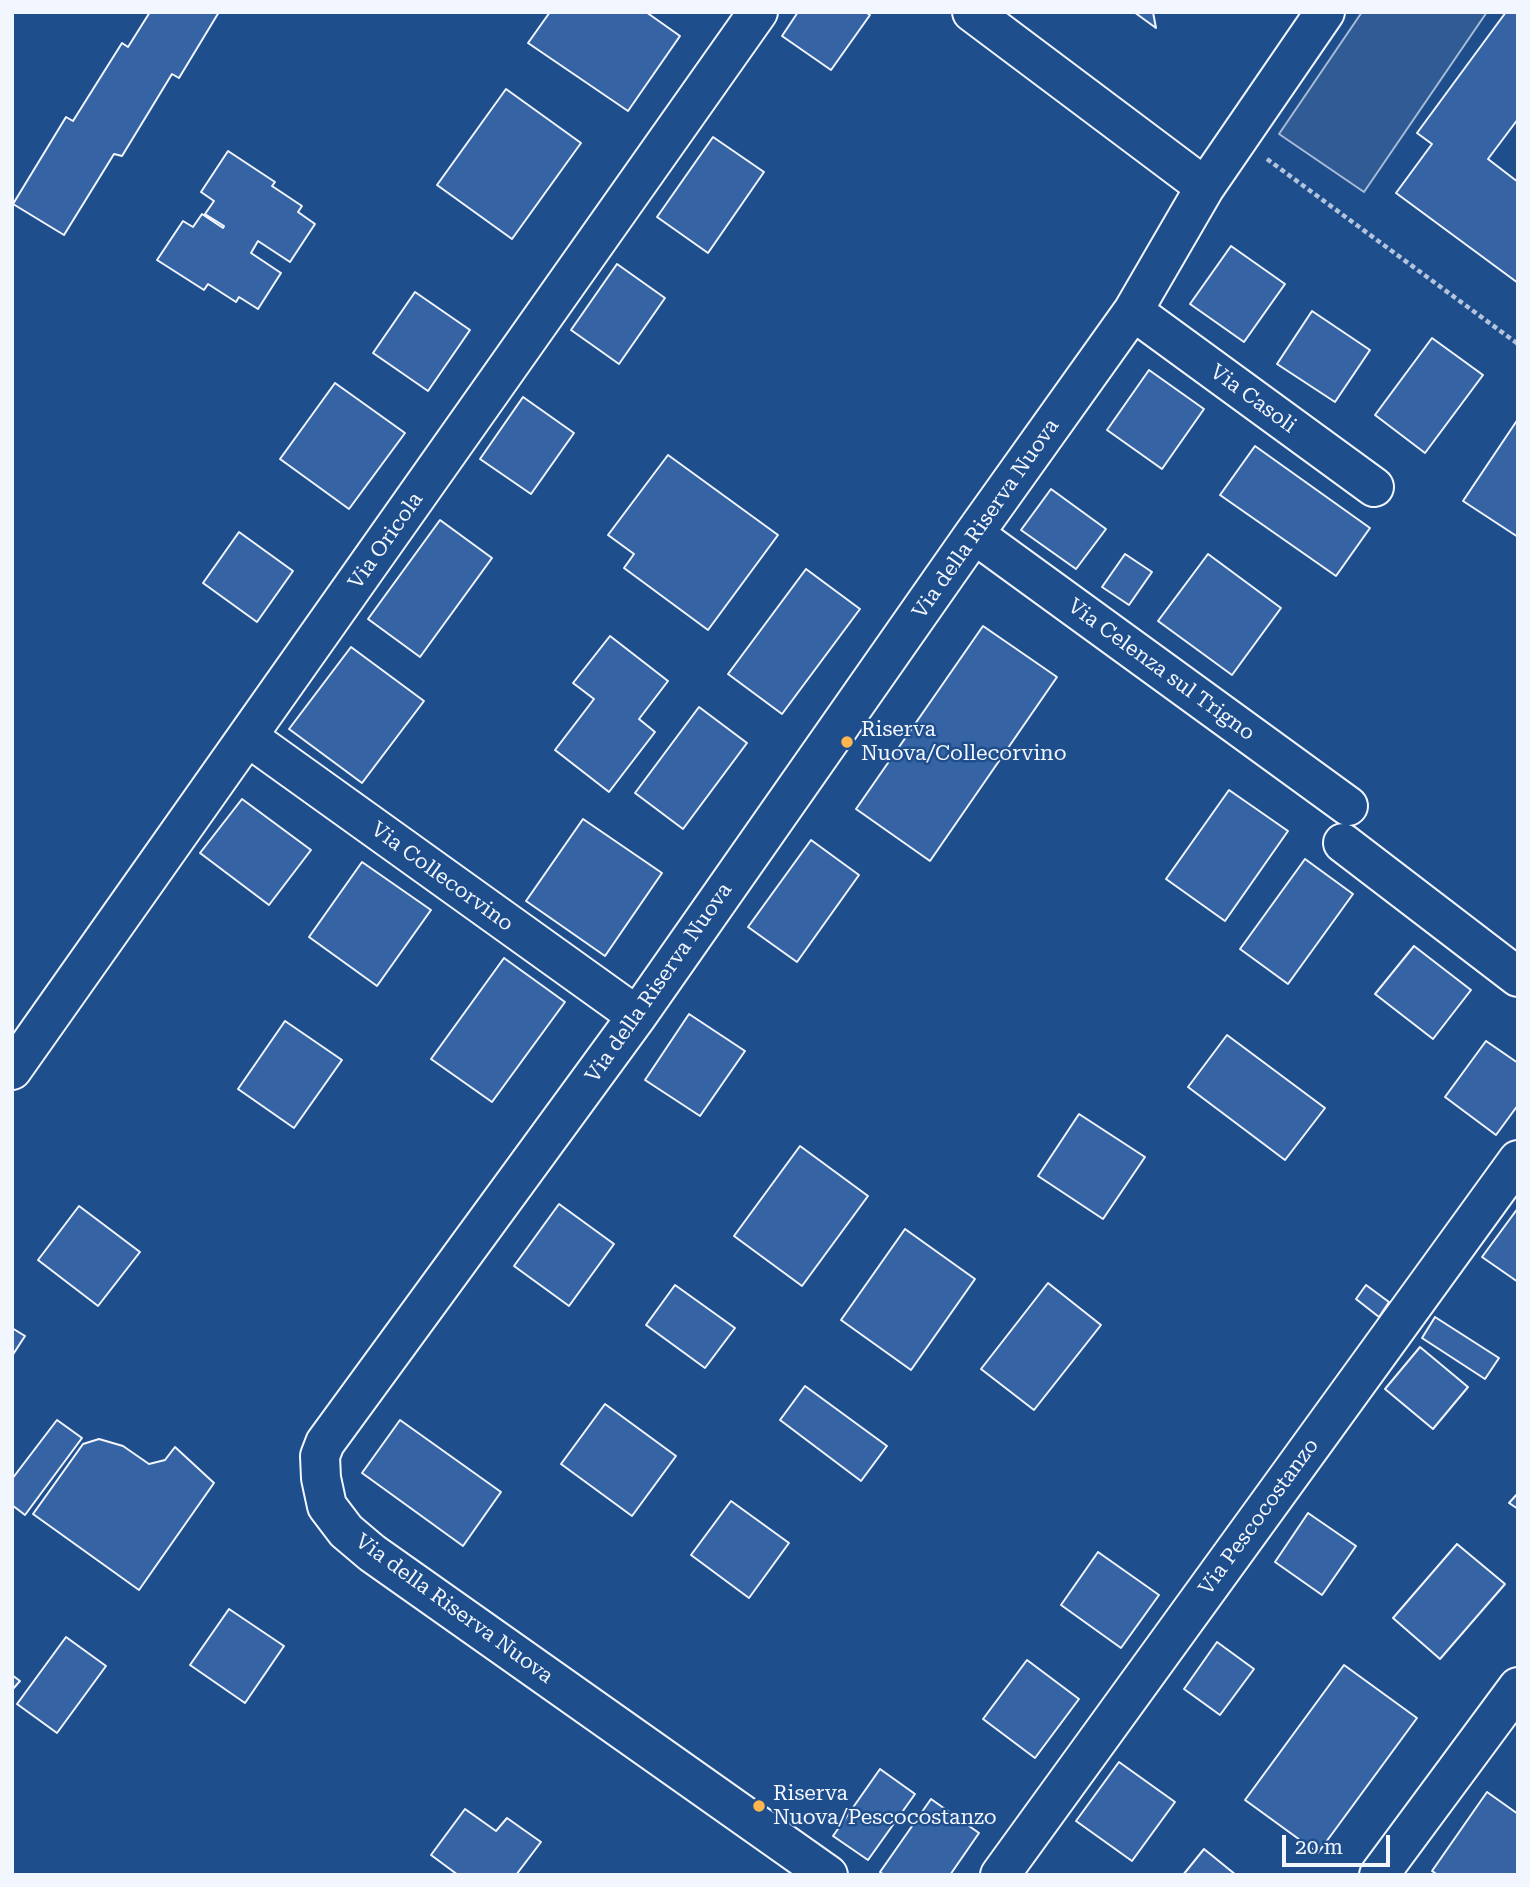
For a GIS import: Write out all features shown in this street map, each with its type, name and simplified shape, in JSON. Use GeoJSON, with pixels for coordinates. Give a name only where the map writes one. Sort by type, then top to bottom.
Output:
{"type":"FeatureCollection","features":[{"type":"Feature","properties":{"kind":"street","name":"Via Oricola"},"geometry":{"type":"LineString","coordinates":[[12,1070],[758,12]]}},
{"type":"Feature","properties":{"kind":"street"},"geometry":{"type":"LineString","coordinates":[[972,12],[1205,187]]}},
{"type":"Feature","properties":{"kind":"street","name":"Via della Riserva Nuova"},"geometry":{"type":"LineString","coordinates":[[828,1875],[372,1553],[346,1531],[327,1506],[320,1456],[325,1443],[637,1016],[1133,311],[1205,187],[1325,12]]}},
{"type":"Feature","properties":{"kind":"street","name":"Via Casoli"},"geometry":{"type":"LineString","coordinates":[[1133,311],[1374,487]]}},
{"type":"Feature","properties":{"kind":"street","name":"Via Celenza sul Trigno"},"geometry":{"type":"LineString","coordinates":[[974,534],[1348,806]]}},
{"type":"Feature","properties":{"kind":"street","name":"Via Collecorvino"},"geometry":{"type":"LineString","coordinates":[[248,737],[637,1016]]}},
{"type":"Feature","properties":{"kind":"street"},"geometry":{"type":"LineString","coordinates":[[1343,843],[1518,977]]}},
{"type":"Feature","properties":{"kind":"street","name":"Via Pescocostanzo"},"geometry":{"type":"LineString","coordinates":[[1000,1875],[1518,1160]]}},
{"type":"Feature","properties":{"kind":"street"},"geometry":{"type":"LineString","coordinates":[[1379,1875],[1518,1687]]}},
{"type":"Feature","properties":{"kind":"path"},"geometry":{"type":"LineString","coordinates":[[1238,138],[1518,344]]}},
{"type":"Feature","properties":{"kind":"shaded area"},"geometry":{"type":"Polygon","coordinates":[[[1362,12],[1487,12],[1364,192],[1279,134],[1362,12]]]}},
{"type":"Feature","properties":{"kind":"building"},"geometry":{"type":"Polygon","coordinates":[[[150,12],[219,12],[179,78],[172,74],[122,156],[114,154],[64,235],[13,204],[66,117],[73,121],[122,43],[128,47],[150,12]]]}},
{"type":"Feature","properties":{"kind":"building"},"geometry":{"type":"Polygon","coordinates":[[[550,12],[646,12],[680,36],[628,111],[528,43],[550,12]]]}},
{"type":"Feature","properties":{"kind":"building"},"geometry":{"type":"Polygon","coordinates":[[[798,12],[865,12],[870,15],[831,70],[782,36],[798,12]]]}},
{"type":"Feature","properties":{"kind":"building"},"geometry":{"type":"Polygon","coordinates":[[[1134,12],[1153,12],[1156,28],[1134,12]]]}},
{"type":"Feature","properties":{"kind":"building"},"geometry":{"type":"Polygon","coordinates":[[[1506,12],[1518,13],[1518,119],[1488,159],[1518,182],[1518,283],[1396,193],[1432,144],[1417,133],[1506,12]]]}},
{"type":"Feature","properties":{"kind":"building"},"geometry":{"type":"Polygon","coordinates":[[[506,89],[581,143],[512,239],[437,185],[506,89]]]}},
{"type":"Feature","properties":{"kind":"building"},"geometry":{"type":"Polygon","coordinates":[[[713,137],[764,172],[708,253],[657,217],[713,137]]]}},
{"type":"Feature","properties":{"kind":"building"},"geometry":{"type":"Polygon","coordinates":[[[228,151],[275,182],[272,186],[302,206],[298,212],[315,224],[290,262],[258,241],[251,253],[281,273],[258,309],[239,297],[236,302],[208,284],[204,290],[157,260],[183,221],[193,227],[202,214],[223,228],[224,226],[205,214],[214,201],[201,192],[228,151]]]}},
{"type":"Feature","properties":{"kind":"building"},"geometry":{"type":"Polygon","coordinates":[[[1231,246],[1285,284],[1244,342],[1190,304],[1231,246]]]}},
{"type":"Feature","properties":{"kind":"building"},"geometry":{"type":"Polygon","coordinates":[[[617,264],[665,298],[619,364],[571,330],[617,264]]]}},
{"type":"Feature","properties":{"kind":"building"},"geometry":{"type":"Polygon","coordinates":[[[415,292],[470,330],[428,391],[373,353],[415,292]]]}},
{"type":"Feature","properties":{"kind":"building"},"geometry":{"type":"Polygon","coordinates":[[[1312,311],[1370,350],[1335,402],[1277,364],[1312,311]]]}},
{"type":"Feature","properties":{"kind":"building"},"geometry":{"type":"Polygon","coordinates":[[[1432,338],[1483,375],[1425,453],[1375,415],[1432,338]]]}},
{"type":"Feature","properties":{"kind":"building"},"geometry":{"type":"Polygon","coordinates":[[[1149,370],[1204,409],[1162,469],[1107,430],[1149,370]]]}},
{"type":"Feature","properties":{"kind":"building"},"geometry":{"type":"Polygon","coordinates":[[[335,383],[405,433],[349,509],[280,459],[335,383]]]}},
{"type":"Feature","properties":{"kind":"building"},"geometry":{"type":"Polygon","coordinates":[[[523,397],[574,433],[531,494],[480,459],[523,397]]]}},
{"type":"Feature","properties":{"kind":"building"},"geometry":{"type":"Polygon","coordinates":[[[1518,419],[1518,537],[1463,501],[1518,419]]]}},
{"type":"Feature","properties":{"kind":"building"},"geometry":{"type":"Polygon","coordinates":[[[1255,446],[1370,528],[1336,576],[1220,495],[1255,446]]]}},
{"type":"Feature","properties":{"kind":"building"},"geometry":{"type":"Polygon","coordinates":[[[668,455],[778,535],[708,630],[624,568],[634,554],[608,535],[668,455]]]}},
{"type":"Feature","properties":{"kind":"building"},"geometry":{"type":"Polygon","coordinates":[[[1051,489],[1106,529],[1076,569],[1021,530],[1051,489]]]}},
{"type":"Feature","properties":{"kind":"building"},"geometry":{"type":"Polygon","coordinates":[[[440,520],[492,558],[420,657],[368,619],[440,520]]]}},
{"type":"Feature","properties":{"kind":"building"},"geometry":{"type":"Polygon","coordinates":[[[239,532],[293,571],[257,622],[203,583],[239,532]]]}},
{"type":"Feature","properties":{"kind":"building"},"geometry":{"type":"Polygon","coordinates":[[[1125,554],[1152,572],[1129,605],[1102,587],[1125,554]]]}},
{"type":"Feature","properties":{"kind":"building"},"geometry":{"type":"Polygon","coordinates":[[[1208,554],[1281,608],[1232,675],[1158,621],[1208,554]]]}},
{"type":"Feature","properties":{"kind":"building"},"geometry":{"type":"Polygon","coordinates":[[[806,569],[860,609],[782,714],[728,674],[806,569]]]}},
{"type":"Feature","properties":{"kind":"building"},"geometry":{"type":"Polygon","coordinates":[[[983,626],[1057,677],[930,861],[856,809],[983,626]]]}},
{"type":"Feature","properties":{"kind":"building"},"geometry":{"type":"Polygon","coordinates":[[[610,636],[668,681],[639,719],[655,732],[609,792],[555,750],[594,699],[573,683],[610,636]]]}},
{"type":"Feature","properties":{"kind":"building"},"geometry":{"type":"Polygon","coordinates":[[[351,647],[424,701],[362,783],[289,729],[351,647]]]}},
{"type":"Feature","properties":{"kind":"building"},"geometry":{"type":"Polygon","coordinates":[[[699,707],[747,743],[683,829],[635,793],[699,707]]]}},
{"type":"Feature","properties":{"kind":"building"},"geometry":{"type":"Polygon","coordinates":[[[1229,790],[1288,831],[1225,921],[1166,879],[1229,790]]]}},
{"type":"Feature","properties":{"kind":"building"},"geometry":{"type":"Polygon","coordinates":[[[242,799],[311,850],[269,905],[200,853],[242,799]]]}},
{"type":"Feature","properties":{"kind":"building"},"geometry":{"type":"Polygon","coordinates":[[[583,819],[662,873],[605,956],[526,901],[583,819]]]}},
{"type":"Feature","properties":{"kind":"building"},"geometry":{"type":"Polygon","coordinates":[[[811,840],[859,875],[797,962],[748,927],[811,840]]]}},
{"type":"Feature","properties":{"kind":"building"},"geometry":{"type":"Polygon","coordinates":[[[1305,859],[1353,894],[1288,984],[1240,949],[1305,859]]]}},
{"type":"Feature","properties":{"kind":"building"},"geometry":{"type":"Polygon","coordinates":[[[362,862],[431,910],[377,986],[309,937],[362,862]]]}},
{"type":"Feature","properties":{"kind":"building"},"geometry":{"type":"Polygon","coordinates":[[[1414,946],[1471,990],[1433,1039],[1375,994],[1414,946]]]}},
{"type":"Feature","properties":{"kind":"building"},"geometry":{"type":"Polygon","coordinates":[[[504,958],[565,1002],[492,1102],[431,1059],[504,958]]]}},
{"type":"Feature","properties":{"kind":"building"},"geometry":{"type":"Polygon","coordinates":[[[689,1014],[745,1051],[700,1116],[645,1080],[689,1014]]]}},
{"type":"Feature","properties":{"kind":"building"},"geometry":{"type":"Polygon","coordinates":[[[285,1021],[342,1060],[294,1128],[238,1089],[285,1021]]]}},
{"type":"Feature","properties":{"kind":"building"},"geometry":{"type":"Polygon","coordinates":[[[1227,1035],[1325,1108],[1285,1160],[1188,1087],[1227,1035]]]}},
{"type":"Feature","properties":{"kind":"building"},"geometry":{"type":"Polygon","coordinates":[[[1486,1041],[1518,1063],[1518,1105],[1496,1135],[1445,1097],[1486,1041]]]}},
{"type":"Feature","properties":{"kind":"building"},"geometry":{"type":"Polygon","coordinates":[[[1079,1114],[1145,1157],[1103,1219],[1038,1176],[1079,1114]]]}},
{"type":"Feature","properties":{"kind":"building"},"geometry":{"type":"Polygon","coordinates":[[[800,1146],[868,1196],[802,1286],[734,1236],[800,1146]]]}},
{"type":"Feature","properties":{"kind":"building"},"geometry":{"type":"Polygon","coordinates":[[[559,1204],[614,1244],[569,1306],[514,1266],[559,1204]]]}},
{"type":"Feature","properties":{"kind":"building"},"geometry":{"type":"Polygon","coordinates":[[[79,1206],[140,1252],[98,1306],[38,1260],[79,1206]]]}},
{"type":"Feature","properties":{"kind":"building"},"geometry":{"type":"Polygon","coordinates":[[[1518,1208],[1518,1282],[1482,1257],[1518,1208]]]}},
{"type":"Feature","properties":{"kind":"building"},"geometry":{"type":"Polygon","coordinates":[[[905,1229],[975,1279],[911,1370],[841,1320],[905,1229]]]}},
{"type":"Feature","properties":{"kind":"building"},"geometry":{"type":"Polygon","coordinates":[[[1048,1283],[1101,1325],[1034,1410],[981,1369],[1048,1283]]]}},
{"type":"Feature","properties":{"kind":"building"},"geometry":{"type":"Polygon","coordinates":[[[675,1285],[735,1328],[705,1368],[646,1325],[675,1285]]]}},
{"type":"Feature","properties":{"kind":"building"},"geometry":{"type":"Polygon","coordinates":[[[1366,1285],[1389,1302],[1379,1317],[1356,1299],[1366,1285]]]}},
{"type":"Feature","properties":{"kind":"building"},"geometry":{"type":"Polygon","coordinates":[[[1435,1317],[1499,1358],[1485,1379],[1422,1338],[1435,1317]]]}},
{"type":"Feature","properties":{"kind":"building"},"geometry":{"type":"Polygon","coordinates":[[[12,1328],[25,1336],[12,1356],[12,1328]]]}},
{"type":"Feature","properties":{"kind":"building"},"geometry":{"type":"Polygon","coordinates":[[[1420,1347],[1468,1387],[1433,1429],[1385,1389],[1420,1347]]]}},
{"type":"Feature","properties":{"kind":"building"},"geometry":{"type":"Polygon","coordinates":[[[805,1386],[887,1446],[861,1481],[780,1420],[805,1386]]]}},
{"type":"Feature","properties":{"kind":"building"},"geometry":{"type":"Polygon","coordinates":[[[605,1404],[676,1456],[632,1516],[561,1464],[605,1404]]]}},
{"type":"Feature","properties":{"kind":"building"},"geometry":{"type":"Polygon","coordinates":[[[57,1420],[82,1438],[25,1515],[12,1505],[12,1479],[57,1420]]]}},
{"type":"Feature","properties":{"kind":"building"},"geometry":{"type":"Polygon","coordinates":[[[400,1420],[501,1492],[463,1546],[362,1473],[400,1420]]]}},
{"type":"Feature","properties":{"kind":"building"},"geometry":{"type":"Polygon","coordinates":[[[99,1439],[123,1446],[149,1464],[165,1460],[175,1447],[214,1483],[139,1590],[33,1514],[83,1444],[99,1439]]]}},
{"type":"Feature","properties":{"kind":"building"},"geometry":{"type":"Polygon","coordinates":[[[1518,1493],[1518,1509],[1509,1503],[1518,1493]]]}},
{"type":"Feature","properties":{"kind":"building"},"geometry":{"type":"Polygon","coordinates":[[[731,1501],[789,1543],[749,1598],[691,1555],[731,1501]]]}},
{"type":"Feature","properties":{"kind":"building"},"geometry":{"type":"Polygon","coordinates":[[[1308,1513],[1356,1546],[1322,1595],[1275,1562],[1308,1513]]]}},
{"type":"Feature","properties":{"kind":"building"},"geometry":{"type":"Polygon","coordinates":[[[1457,1544],[1505,1584],[1440,1659],[1393,1618],[1457,1544]]]}},
{"type":"Feature","properties":{"kind":"building"},"geometry":{"type":"Polygon","coordinates":[[[1098,1552],[1159,1595],[1121,1648],[1061,1605],[1098,1552]]]}},
{"type":"Feature","properties":{"kind":"building"},"geometry":{"type":"Polygon","coordinates":[[[229,1609],[284,1646],[245,1703],[190,1665],[229,1609]]]}},
{"type":"Feature","properties":{"kind":"building"},"geometry":{"type":"Polygon","coordinates":[[[66,1637],[106,1666],[57,1733],[17,1704],[66,1637]]]}},
{"type":"Feature","properties":{"kind":"building"},"geometry":{"type":"Polygon","coordinates":[[[1217,1642],[1254,1669],[1220,1715],[1184,1689],[1217,1642]]]}},
{"type":"Feature","properties":{"kind":"building"},"geometry":{"type":"Polygon","coordinates":[[[1027,1660],[1079,1699],[1035,1758],[983,1719],[1027,1660]]]}},
{"type":"Feature","properties":{"kind":"building"},"geometry":{"type":"Polygon","coordinates":[[[1344,1665],[1417,1718],[1318,1853],[1245,1800],[1344,1665]]]}},
{"type":"Feature","properties":{"kind":"building"},"geometry":{"type":"Polygon","coordinates":[[[12,1675],[20,1681],[12,1690],[12,1675]]]}},
{"type":"Feature","properties":{"kind":"building"},"geometry":{"type":"Polygon","coordinates":[[[1119,1762],[1175,1802],[1132,1861],[1076,1821],[1119,1762]]]}},
{"type":"Feature","properties":{"kind":"building"},"geometry":{"type":"Polygon","coordinates":[[[880,1769],[915,1794],[868,1860],[833,1836],[880,1769]]]}},
{"type":"Feature","properties":{"kind":"building"},"geometry":{"type":"Polygon","coordinates":[[[1487,1792],[1518,1814],[1518,1875],[1438,1875],[1432,1871],[1487,1792]]]}},
{"type":"Feature","properties":{"kind":"building"},"geometry":{"type":"Polygon","coordinates":[[[931,1799],[979,1833],[950,1875],[884,1875],[880,1872],[931,1799]]]}},
{"type":"Feature","properties":{"kind":"building"},"geometry":{"type":"Polygon","coordinates":[[[465,1809],[496,1831],[507,1818],[541,1842],[516,1875],[458,1875],[431,1855],[465,1809]]]}},
{"type":"Feature","properties":{"kind":"building"},"geometry":{"type":"Polygon","coordinates":[[[1204,1849],[1236,1875],[1183,1875],[1204,1849]]]}},
{"type":"Feature","properties":{"kind":"place","name":"Riserva Nuova/Collecorvino"},"geometry":{"type":"Point","coordinates":[847,742]}},
{"type":"Feature","properties":{"kind":"place","name":"Riserva Nuova/Pescocostanzo"},"geometry":{"type":"Point","coordinates":[759,1806]}}]}
